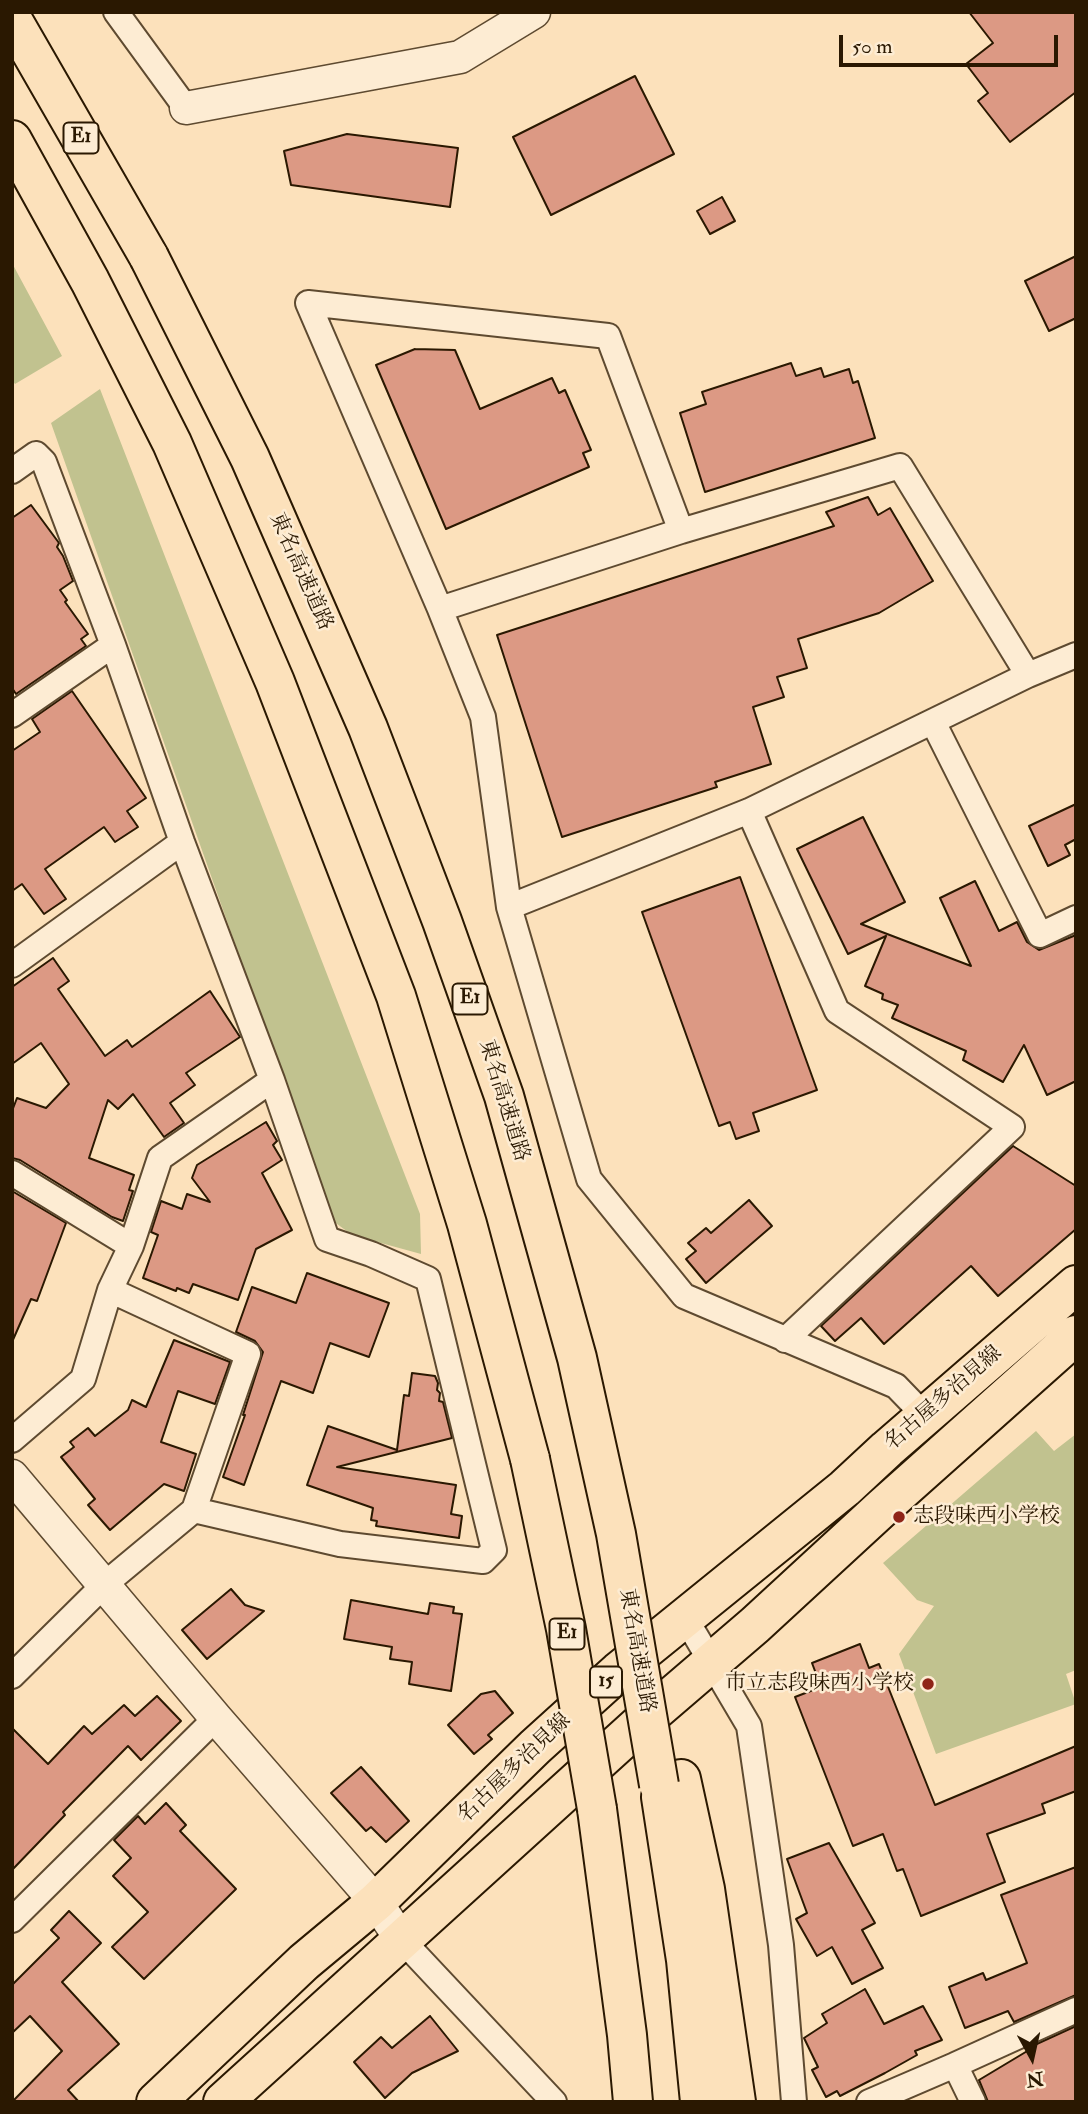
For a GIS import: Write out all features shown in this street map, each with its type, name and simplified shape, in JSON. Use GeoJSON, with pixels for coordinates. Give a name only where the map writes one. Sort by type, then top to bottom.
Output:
{"type":"FeatureCollection","features":[{"type":"Feature","properties":{"kind":"main road","name":"東名高速道路"},"geometry":{"type":"LineString","coordinates":[[12,19],[149,257],[255,470],[368,728],[442,921],[504,1096],[577,1358],[616,1534],[666,1712],[670,1782]]}},
{"type":"Feature","properties":{"kind":"main road","name":"E1"},"geometry":{"type":"LineString","coordinates":[[12,140],[90,281],[172,443],[275,682],[396,996],[467,1224],[530,1459],[566,1629],[597,1809],[627,2035],[633,2102]]}},
{"type":"Feature","properties":{"kind":"main road","name":"名古屋多治見線"},"geometry":{"type":"LineString","coordinates":[[156,2102],[304,1962],[376,1902],[535,1747],[619,1671],[827,1503],[1076,1285]]}},
{"type":"Feature","properties":{"kind":"main road","name":"名古屋多治見線"},"geometry":{"type":"LineString","coordinates":[[223,2102],[1076,1335]]}},
{"type":"Feature","properties":{"kind":"main road"},"geometry":{"type":"LineString","coordinates":[[670,1782],[700,2102]]}},
{"type":"Feature","properties":{"kind":"main road"},"geometry":{"type":"LineString","coordinates":[[670,1782],[705,1889],[736,2102]]}},
{"type":"Feature","properties":{"kind":"main road"},"geometry":{"type":"LineString","coordinates":[[626,2102],[627,2035]]}},
{"type":"Feature","properties":{"kind":"street"},"geometry":{"type":"LineString","coordinates":[[116,12],[186,108],[460,57],[534,12]]}},
{"type":"Feature","properties":{"kind":"street"},"geometry":{"type":"LineString","coordinates":[[681,531],[608,336],[308,303],[484,717],[509,907],[590,1179],[684,1296],[896,1386],[925,1416]]}},
{"type":"Feature","properties":{"kind":"street"},"geometry":{"type":"LineString","coordinates":[[12,471],[37,454],[44,462],[272,1080],[327,1239],[371,1254],[428,1279],[494,1550],[483,1561],[340,1544],[194,1510]]}},
{"type":"Feature","properties":{"kind":"street"},"geometry":{"type":"LineString","coordinates":[[440,609],[681,531],[900,466],[1028,675]]}},
{"type":"Feature","properties":{"kind":"street"},"geometry":{"type":"LineString","coordinates":[[12,715],[113,645]]}},
{"type":"Feature","properties":{"kind":"street"},"geometry":{"type":"LineString","coordinates":[[509,907],[749,811],[1028,675],[1076,655]]}},
{"type":"Feature","properties":{"kind":"street"},"geometry":{"type":"LineString","coordinates":[[933,722],[1040,935],[1076,918]]}},
{"type":"Feature","properties":{"kind":"street"},"geometry":{"type":"LineString","coordinates":[[749,811],[837,1011],[1013,1127],[785,1340]]}},
{"type":"Feature","properties":{"kind":"street"},"geometry":{"type":"LineString","coordinates":[[12,965],[182,842]]}},
{"type":"Feature","properties":{"kind":"street"},"geometry":{"type":"LineString","coordinates":[[12,1440],[83,1379],[110,1290],[131,1246],[160,1158],[272,1080]]}},
{"type":"Feature","properties":{"kind":"street"},"geometry":{"type":"LineString","coordinates":[[12,1173],[131,1246]]}},
{"type":"Feature","properties":{"kind":"street"},"geometry":{"type":"LineString","coordinates":[[12,1676],[104,1584],[194,1510],[248,1354],[110,1290]]}},
{"type":"Feature","properties":{"kind":"street"},"geometry":{"type":"LineString","coordinates":[[12,1476],[216,1718],[376,1902],[401,1940],[554,2102]]}},
{"type":"Feature","properties":{"kind":"street"},"geometry":{"type":"LineString","coordinates":[[684,1616],[749,1726],[781,1945],[794,2102]]}},
{"type":"Feature","properties":{"kind":"street"},"geometry":{"type":"LineString","coordinates":[[12,1920],[216,1718]]}},
{"type":"Feature","properties":{"kind":"street"},"geometry":{"type":"LineString","coordinates":[[869,2102],[1076,2010]]}},
{"type":"Feature","properties":{"kind":"street"},"geometry":{"type":"LineString","coordinates":[[955,2065],[973,2102]]}},
{"type":"Feature","properties":{"kind":"green space"},"geometry":{"type":"Polygon","coordinates":[[[12,263],[62,356],[15,384],[12,380],[12,263]]]}},
{"type":"Feature","properties":{"kind":"green space"},"geometry":{"type":"Polygon","coordinates":[[[100,389],[420,1214],[421,1254],[352,1235],[333,1221],[51,423],[100,389]]]}},
{"type":"Feature","properties":{"kind":"green space"},"geometry":{"type":"Polygon","coordinates":[[[1036,1431],[1054,1451],[1076,1434],[1076,1670],[1066,1674],[1076,1704],[936,1754],[899,1654],[934,1606],[917,1600],[883,1563],[1036,1431]]]}},
{"type":"Feature","properties":{"kind":"building"},"geometry":{"type":"Polygon","coordinates":[[[969,12],[1076,12],[1076,92],[1010,142],[978,101],[988,93],[966,64],[993,43],[969,12]]]}},
{"type":"Feature","properties":{"kind":"building"},"geometry":{"type":"Polygon","coordinates":[[[635,76],[674,154],[551,215],[513,137],[635,76]]]}},
{"type":"Feature","properties":{"kind":"building"},"geometry":{"type":"Polygon","coordinates":[[[347,134],[458,148],[450,207],[291,185],[284,151],[347,134]]]}},
{"type":"Feature","properties":{"kind":"building"},"geometry":{"type":"Polygon","coordinates":[[[722,197],[735,221],[710,234],[697,211],[722,197]]]}},
{"type":"Feature","properties":{"kind":"building"},"geometry":{"type":"Polygon","coordinates":[[[1076,256],[1076,318],[1049,331],[1025,281],[1076,256]]]}},
{"type":"Feature","properties":{"kind":"building"},"geometry":{"type":"Polygon","coordinates":[[[415,349],[455,350],[480,409],[552,378],[559,393],[565,390],[591,450],[583,453],[589,467],[446,529],[376,365],[415,349]]]}},
{"type":"Feature","properties":{"kind":"building"},"geometry":{"type":"Polygon","coordinates":[[[791,363],[796,376],[821,368],[824,377],[849,369],[853,383],[858,381],[875,438],[705,492],[680,413],[706,404],[702,392],[791,363]]]}},
{"type":"Feature","properties":{"kind":"building"},"geometry":{"type":"Polygon","coordinates":[[[868,497],[878,515],[890,508],[933,581],[879,613],[798,639],[807,668],[777,677],[784,697],[753,707],[771,764],[715,782],[717,787],[562,837],[497,635],[834,526],[826,512],[868,497]]]}},
{"type":"Feature","properties":{"kind":"building"},"geometry":{"type":"Polygon","coordinates":[[[31,505],[59,543],[57,547],[73,581],[60,590],[67,600],[65,602],[88,634],[81,639],[86,646],[16,694],[12,688],[12,518],[31,505]]]}},
{"type":"Feature","properties":{"kind":"building"},"geometry":{"type":"Polygon","coordinates":[[[72,691],[146,798],[127,811],[138,827],[115,842],[104,827],[45,869],[66,899],[44,914],[22,884],[12,891],[12,751],[40,732],[32,719],[72,691]]]}},
{"type":"Feature","properties":{"kind":"building"},"geometry":{"type":"Polygon","coordinates":[[[1076,804],[1076,839],[1065,845],[1070,855],[1048,866],[1029,826],[1076,804]]]}},
{"type":"Feature","properties":{"kind":"building"},"geometry":{"type":"Polygon","coordinates":[[[863,817],[905,902],[861,924],[971,966],[940,898],[975,881],[999,931],[1017,922],[1027,942],[1039,950],[1076,935],[1076,1081],[1047,1095],[1024,1045],[1003,1082],[963,1060],[966,1051],[892,1018],[898,1005],[882,999],[883,994],[865,986],[886,936],[848,954],[797,849],[863,817]]]}},
{"type":"Feature","properties":{"kind":"building"},"geometry":{"type":"Polygon","coordinates":[[[740,877],[817,1090],[753,1113],[759,1131],[736,1139],[730,1122],[719,1126],[642,912],[740,877]]]}},
{"type":"Feature","properties":{"kind":"building"},"geometry":{"type":"Polygon","coordinates":[[[53,958],[69,981],[58,989],[105,1056],[127,1040],[132,1047],[210,991],[240,1037],[186,1073],[195,1085],[170,1103],[184,1123],[164,1137],[133,1094],[118,1109],[108,1100],[89,1158],[134,1175],[129,1190],[133,1191],[123,1221],[112,1217],[20,1160],[12,1158],[12,1111],[17,1098],[46,1108],[69,1084],[41,1043],[12,1064],[12,987],[53,958]]]}},
{"type":"Feature","properties":{"kind":"building"},"geometry":{"type":"Polygon","coordinates":[[[266,1122],[277,1141],[273,1145],[282,1160],[262,1173],[292,1230],[256,1249],[238,1300],[193,1284],[189,1293],[177,1288],[176,1291],[143,1278],[158,1235],[151,1232],[161,1201],[182,1209],[187,1194],[210,1202],[192,1178],[197,1165],[266,1122]]]}},
{"type":"Feature","properties":{"kind":"building"},"geometry":{"type":"Polygon","coordinates":[[[1013,1146],[1076,1186],[1076,1229],[998,1296],[971,1266],[884,1344],[861,1318],[835,1341],[821,1326],[1013,1146]]]}},
{"type":"Feature","properties":{"kind":"building"},"geometry":{"type":"Polygon","coordinates":[[[12,1191],[66,1223],[37,1301],[31,1299],[12,1342],[12,1191]]]}},
{"type":"Feature","properties":{"kind":"building"},"geometry":{"type":"Polygon","coordinates":[[[749,1200],[772,1226],[706,1283],[686,1259],[696,1251],[688,1243],[706,1228],[711,1233],[749,1200]]]}},
{"type":"Feature","properties":{"kind":"building"},"geometry":{"type":"Polygon","coordinates":[[[307,1273],[389,1303],[369,1357],[330,1343],[313,1393],[281,1381],[244,1485],[223,1477],[263,1352],[255,1341],[236,1332],[252,1287],[296,1303],[307,1273]]]}},
{"type":"Feature","properties":{"kind":"building"},"geometry":{"type":"Polygon","coordinates":[[[174,1340],[230,1362],[215,1404],[178,1391],[161,1442],[196,1454],[184,1491],[164,1484],[110,1530],[88,1505],[95,1499],[61,1457],[74,1447],[70,1442],[88,1428],[95,1436],[128,1410],[132,1400],[146,1407],[174,1340]]]}},
{"type":"Feature","properties":{"kind":"building"},"geometry":{"type":"Polygon","coordinates":[[[412,1373],[435,1376],[440,1393],[439,1401],[443,1402],[452,1438],[337,1467],[456,1485],[451,1514],[462,1516],[459,1538],[376,1526],[377,1521],[371,1520],[373,1508],[307,1485],[328,1426],[397,1450],[404,1395],[409,1396],[412,1373]]]}},
{"type":"Feature","properties":{"kind":"building"},"geometry":{"type":"Polygon","coordinates":[[[231,1589],[245,1605],[264,1611],[207,1659],[182,1630],[231,1589]]]}},
{"type":"Feature","properties":{"kind":"building"},"geometry":{"type":"Polygon","coordinates":[[[351,1600],[428,1614],[430,1603],[454,1607],[453,1613],[462,1614],[451,1691],[409,1684],[412,1662],[390,1659],[392,1647],[344,1639],[351,1600]]]}},
{"type":"Feature","properties":{"kind":"building"},"geometry":{"type":"Polygon","coordinates":[[[860,1644],[869,1668],[879,1664],[935,1805],[1076,1746],[1076,1791],[1042,1804],[1045,1813],[987,1834],[1005,1882],[921,1916],[903,1869],[897,1871],[883,1834],[853,1846],[795,1697],[821,1687],[812,1663],[860,1644]]]}},
{"type":"Feature","properties":{"kind":"building"},"geometry":{"type":"Polygon","coordinates":[[[495,1691],[513,1713],[488,1735],[492,1739],[474,1754],[448,1725],[481,1694],[495,1691]]]}},
{"type":"Feature","properties":{"kind":"building"},"geometry":{"type":"Polygon","coordinates":[[[157,1696],[181,1721],[141,1760],[128,1746],[63,1812],[65,1815],[12,1870],[12,1728],[48,1764],[84,1726],[92,1734],[124,1705],[135,1716],[157,1696]]]}},
{"type":"Feature","properties":{"kind":"building"},"geometry":{"type":"Polygon","coordinates":[[[361,1767],[409,1821],[386,1842],[371,1827],[366,1831],[331,1793],[361,1767]]]}},
{"type":"Feature","properties":{"kind":"building"},"geometry":{"type":"Polygon","coordinates":[[[166,1803],[186,1825],[180,1831],[236,1889],[144,1979],[112,1947],[148,1912],[113,1876],[131,1858],[114,1840],[138,1816],[145,1824],[166,1803]]]}},
{"type":"Feature","properties":{"kind":"building"},"geometry":{"type":"Polygon","coordinates":[[[829,1843],[875,1923],[862,1930],[883,1968],[852,1984],[832,1947],[817,1956],[796,1919],[807,1913],[787,1859],[829,1843]]]}},
{"type":"Feature","properties":{"kind":"building"},"geometry":{"type":"Polygon","coordinates":[[[1076,1867],[1076,1995],[1014,2022],[1008,2011],[965,2028],[949,1987],[983,1973],[986,1980],[1027,1963],[1001,1895],[1076,1867]]]}},
{"type":"Feature","properties":{"kind":"building"},"geometry":{"type":"Polygon","coordinates":[[[69,1911],[101,1943],[62,1982],[119,2044],[68,2090],[79,2102],[12,2102],[62,2051],[30,2016],[12,2033],[12,1985],[59,1938],[51,1930],[69,1911]]]}},
{"type":"Feature","properties":{"kind":"building"},"geometry":{"type":"Polygon","coordinates":[[[865,1989],[884,2024],[923,2006],[942,2040],[915,2051],[917,2055],[840,2096],[837,2091],[826,2097],[812,2070],[818,2067],[804,2038],[827,2023],[822,2014],[865,1989]]]}},
{"type":"Feature","properties":{"kind":"building"},"geometry":{"type":"Polygon","coordinates":[[[430,2016],[458,2051],[412,2073],[385,2098],[354,2062],[381,2037],[392,2048],[430,2016]]]}},
{"type":"Feature","properties":{"kind":"building"},"geometry":{"type":"Polygon","coordinates":[[[1076,2026],[1076,2102],[988,2102],[979,2080],[1029,2050],[1028,2048],[1076,2026]]]}},
{"type":"Feature","properties":{"kind":"place","name":"志段味西小学校"},"geometry":{"type":"Point","coordinates":[899,1517]}},
{"type":"Feature","properties":{"kind":"place","name":"市立志段味西小学校"},"geometry":{"type":"Point","coordinates":[928,1684]}}]}
